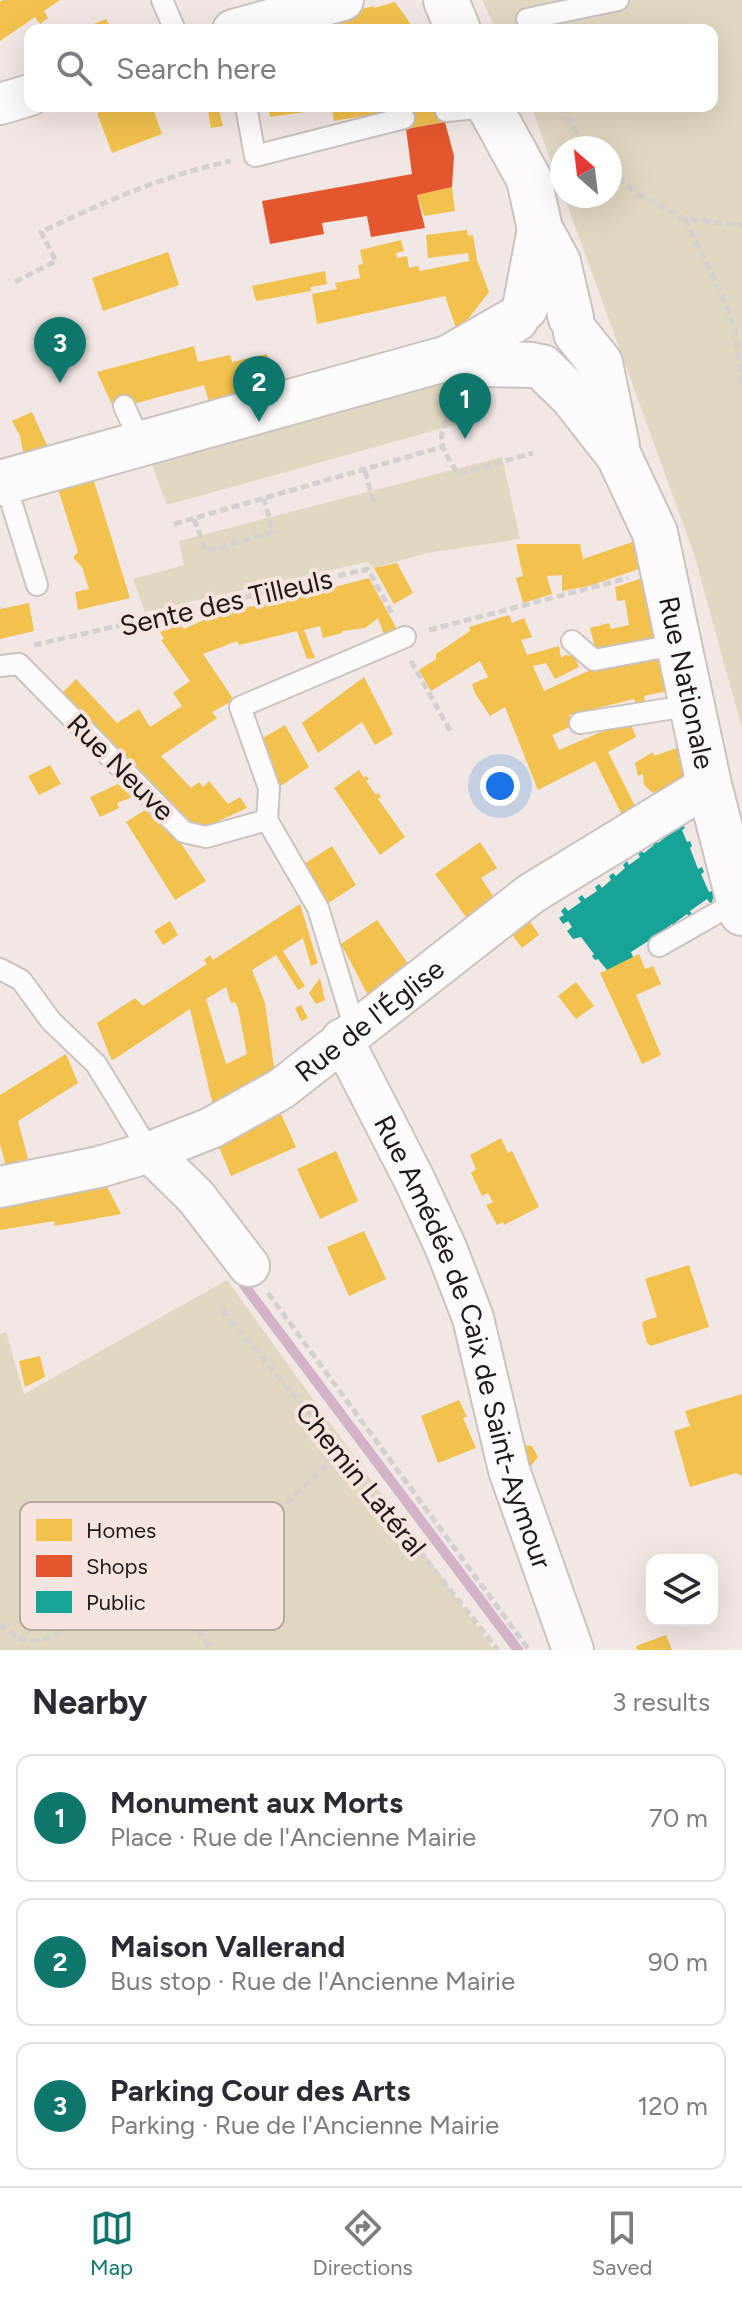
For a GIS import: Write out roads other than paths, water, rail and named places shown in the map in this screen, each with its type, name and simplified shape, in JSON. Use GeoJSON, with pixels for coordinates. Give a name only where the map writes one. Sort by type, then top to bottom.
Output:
{"type":"FeatureCollection","features":[{"type":"Feature","properties":{"kind":"street"},"geometry":{"type":"LineString","coordinates":[[255,24],[343,0]]}},
{"type":"Feature","properties":{"kind":"street"},"geometry":{"type":"LineString","coordinates":[[446,0],[456,24]]}},
{"type":"Feature","properties":{"kind":"street"},"geometry":{"type":"LineString","coordinates":[[0,104],[24,97]]}},
{"type":"Feature","properties":{"kind":"street","name":"Rue Nationale"},"geometry":{"type":"LineString","coordinates":[[491,123],[529,179],[540,229],[558,262],[573,326],[600,363],[619,456]]}},
{"type":"Feature","properties":{"kind":"street","name":"Rue Nationale"},"geometry":{"type":"LineString","coordinates":[[520,313],[540,229]]}},
{"type":"Feature","properties":{"kind":"street"},"geometry":{"type":"LineString","coordinates":[[2,482],[122,444],[448,358],[542,302],[559,306],[573,326],[572,350],[550,366],[476,364],[448,358]]}},
{"type":"Feature","properties":{"kind":"street"},"geometry":{"type":"LineString","coordinates":[[520,313],[512,327],[513,345],[524,360],[537,366]]}},
{"type":"Feature","properties":{"kind":"street","name":"Rue Nationale"},"geometry":{"type":"LineString","coordinates":[[537,366],[572,396],[619,456],[655,533],[709,785],[740,907]]}},
{"type":"Feature","properties":{"kind":"street","name":"Rue de l'Église"},"geometry":{"type":"LineString","coordinates":[[0,1187],[99,1167],[150,1152],[211,1128],[281,1089],[532,893],[709,785]]}},
{"type":"Feature","properties":{"kind":"street","name":"Rue Amédée de Caix de Saint-Aymour"},"geometry":{"type":"LineString","coordinates":[[349,1034],[446,1248],[467,1304],[509,1470],[573,1650]]}},
{"type":"Feature","properties":{"kind":"street"},"geometry":{"type":"LineString","coordinates":[[150,1152],[196,1197],[249,1266]]}},
{"type":"Feature","properties":{"kind":"lane"},"geometry":{"type":"LineString","coordinates":[[162,0],[172,24]]}},
{"type":"Feature","properties":{"kind":"lane"},"geometry":{"type":"LineString","coordinates":[[527,19],[618,0]]}},
{"type":"Feature","properties":{"kind":"lane"},"geometry":{"type":"LineString","coordinates":[[247,112],[255,156],[404,118]]}},
{"type":"Feature","properties":{"kind":"lane"},"geometry":{"type":"LineString","coordinates":[[450,112],[491,123]]}},
{"type":"Feature","properties":{"kind":"lane"},"geometry":{"type":"LineString","coordinates":[[2,482],[37,585]]}},
{"type":"Feature","properties":{"kind":"lane"},"geometry":{"type":"LineString","coordinates":[[349,1034],[318,908],[267,820],[269,788],[240,707],[402,638]]}},
{"type":"Feature","properties":{"kind":"lane"},"geometry":{"type":"LineString","coordinates":[[572,641],[594,660],[680,644]]}},
{"type":"Feature","properties":{"kind":"lane","name":"Rue Neuve"},"geometry":{"type":"LineString","coordinates":[[10,665],[184,832],[206,837],[267,820]]}},
{"type":"Feature","properties":{"kind":"lane"},"geometry":{"type":"LineString","coordinates":[[580,723],[693,705]]}},
{"type":"Feature","properties":{"kind":"lane"},"geometry":{"type":"LineString","coordinates":[[659,946],[740,907]]}},
{"type":"Feature","properties":{"kind":"lane"},"geometry":{"type":"LineString","coordinates":[[0,969],[21,980],[51,1021],[96,1064],[150,1152]]}},
{"type":"Feature","properties":{"kind":"waterway"},"geometry":{"type":"LineString","coordinates":[[244,1285],[518,1650]]}},
{"type":"Feature","properties":{"kind":"place","name":"Parking Cour des Arts"},"geometry":{"type":"Point","coordinates":[60,383]}},
{"type":"Feature","properties":{"kind":"place","name":"Maison Vallerand"},"geometry":{"type":"Point","coordinates":[259,422]}},
{"type":"Feature","properties":{"kind":"place","name":"Monument aux Morts"},"geometry":{"type":"Point","coordinates":[465,439]}}]}
